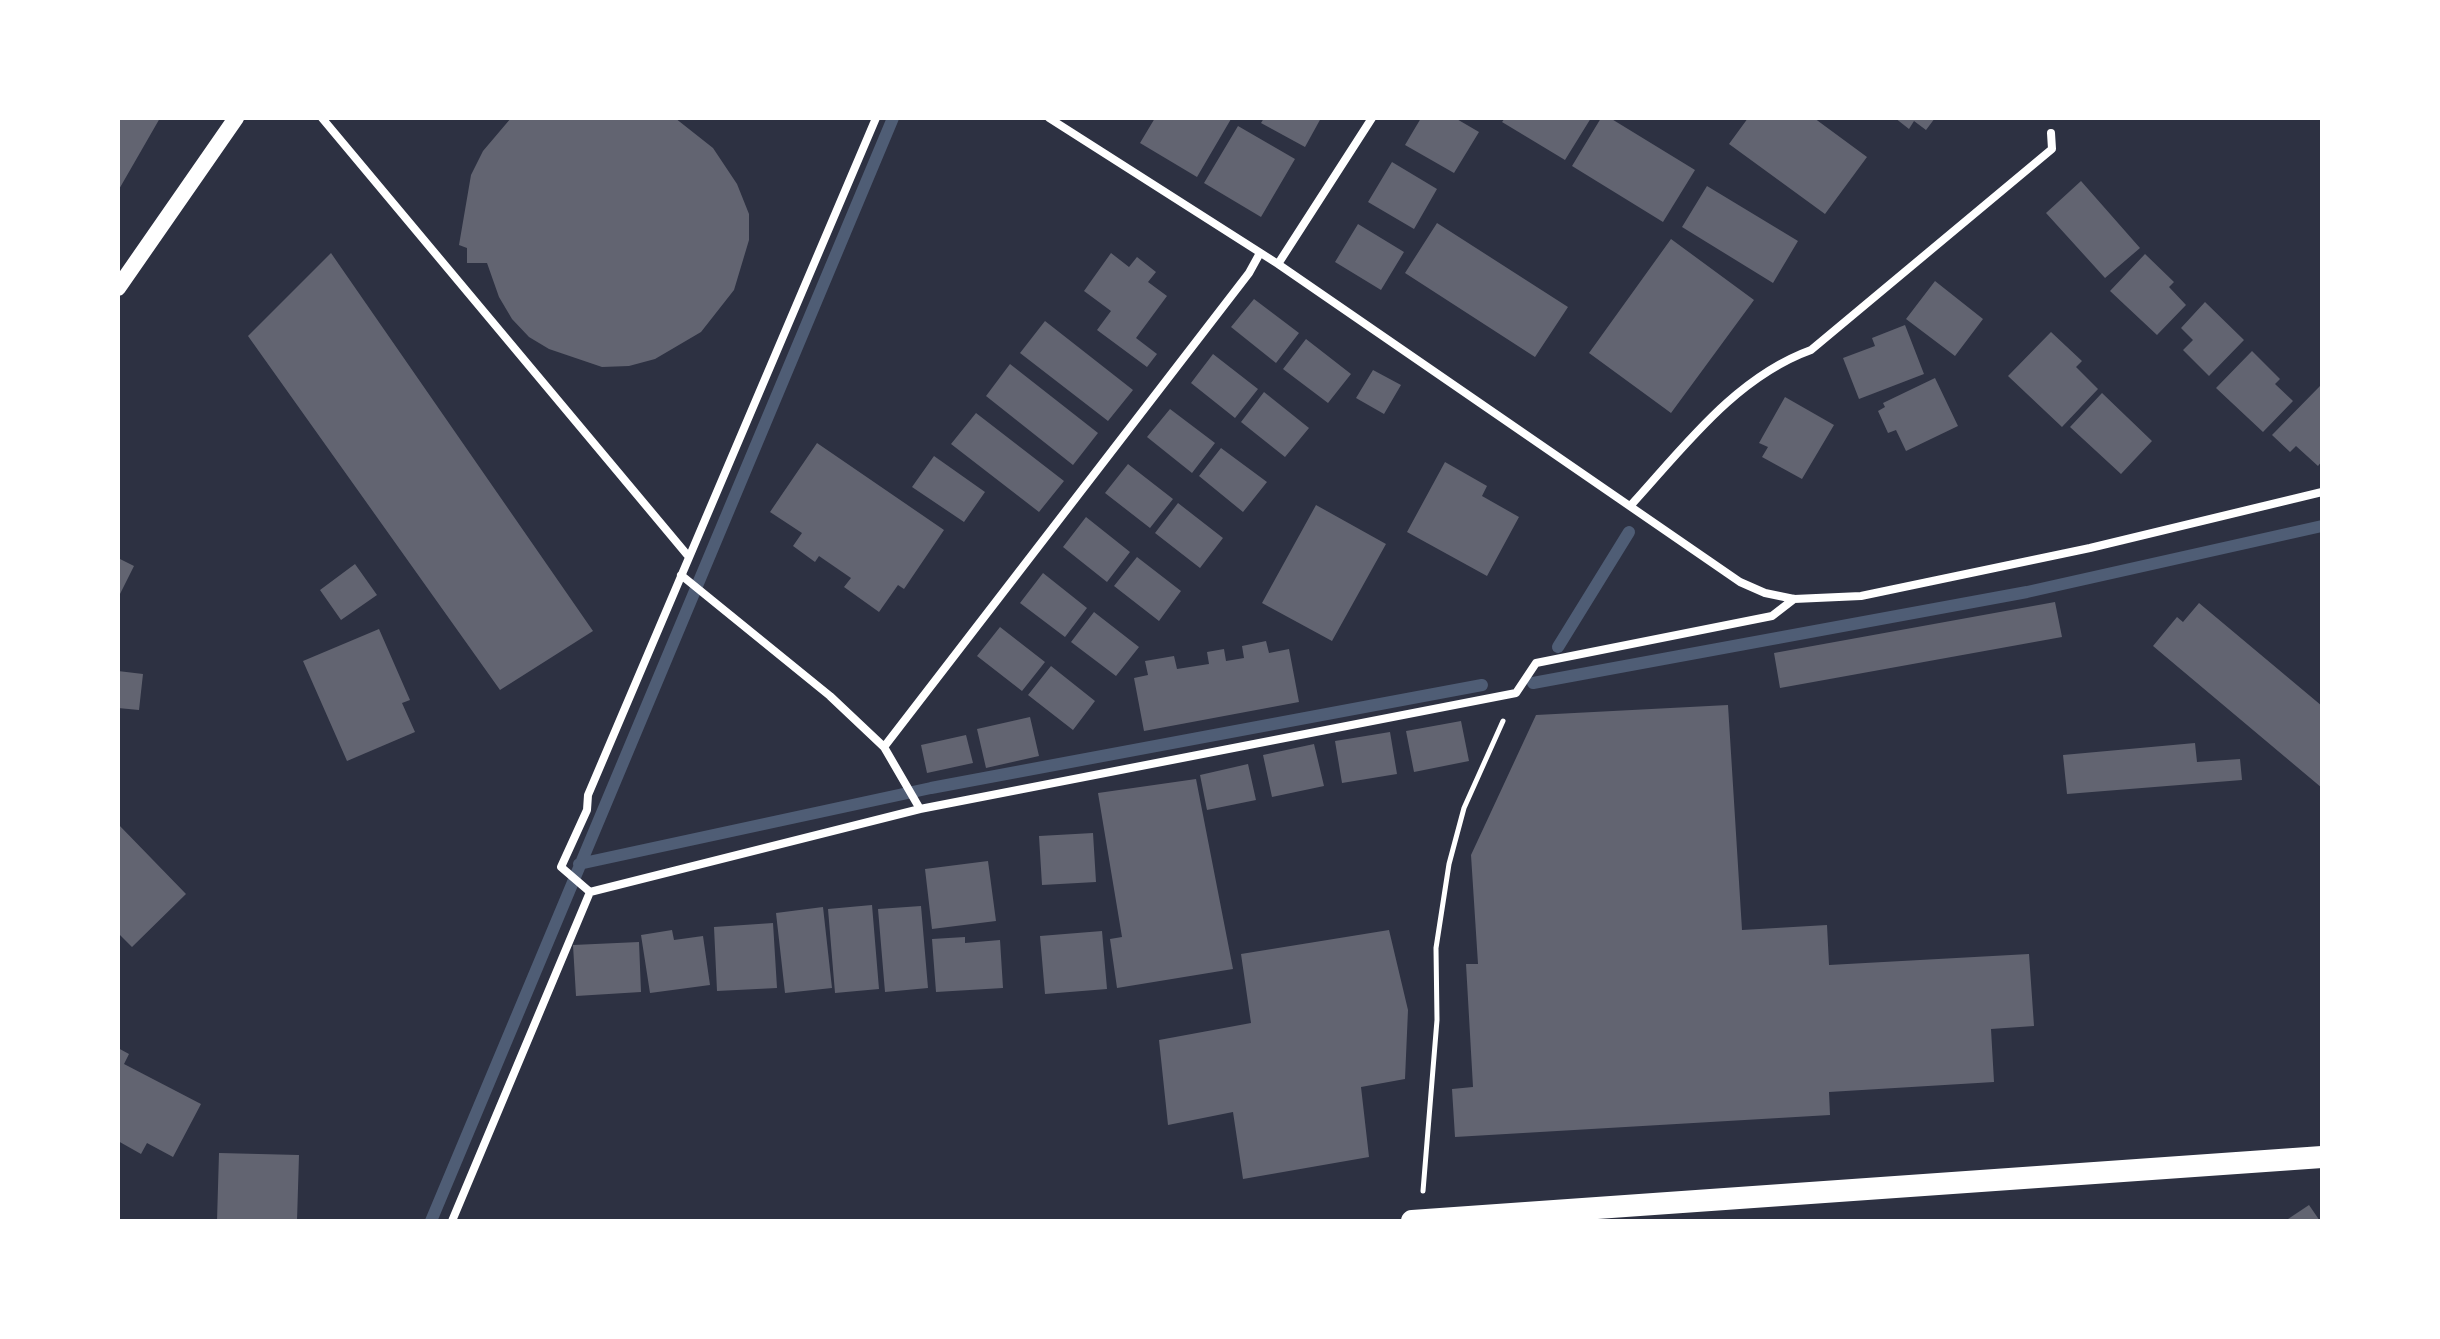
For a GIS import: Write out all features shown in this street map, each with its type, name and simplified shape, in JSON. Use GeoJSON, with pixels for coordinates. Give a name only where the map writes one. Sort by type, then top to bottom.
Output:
{"type":"FeatureCollection","features":[{"type":"Feature","properties":{"kind":"highway"},"geometry":{"type":"LineString","coordinates":[[1412,1221],[2322,1157]]}},
{"type":"Feature","properties":{"kind":"main road"},"geometry":{"type":"LineString","coordinates":[[118,288],[236,118]]}},
{"type":"Feature","properties":{"kind":"street"},"geometry":{"type":"LineString","coordinates":[[322,118],[689,557]]}},
{"type":"Feature","properties":{"kind":"street"},"geometry":{"type":"LineString","coordinates":[[590,892],[561,867],[587,810],[588,795],[686,577],[689,557],[876,118]]}},
{"type":"Feature","properties":{"kind":"street"},"geometry":{"type":"LineString","coordinates":[[1049,118],[1278,264],[1632,504],[1740,582],[1765,593],[1794,599],[1861,596],[2090,548],[2322,492]]}},
{"type":"Feature","properties":{"kind":"street"},"geometry":{"type":"LineString","coordinates":[[1278,264],[1372,118]]}},
{"type":"Feature","properties":{"kind":"street"},"geometry":{"type":"LineString","coordinates":[[1632,504],[1719,410],[1781,361],[1811,350],[2052,149],[2051,133]]}},
{"type":"Feature","properties":{"kind":"street"},"geometry":{"type":"LineString","coordinates":[[884,747],[1249,273],[1260,253]]}},
{"type":"Feature","properties":{"kind":"street"},"geometry":{"type":"LineString","coordinates":[[686,577],[830,696],[884,747],[920,809]]}},
{"type":"Feature","properties":{"kind":"street"},"geometry":{"type":"LineString","coordinates":[[590,892],[920,809],[1516,693],[1536,663],[1772,616],[1794,599]]}},
{"type":"Feature","properties":{"kind":"street"},"geometry":{"type":"LineString","coordinates":[[452,1221],[590,892]]}},
{"type":"Feature","properties":{"kind":"path"},"geometry":{"type":"LineString","coordinates":[[1421,1220],[1437,1020],[1436,948],[1449,864],[1464,808],[1516,693]]}},
{"type":"Feature","properties":{"kind":"building"},"geometry":{"type":"Polygon","coordinates":[[[118,118],[160,118],[118,191],[118,118]]]}},
{"type":"Feature","properties":{"kind":"building"},"geometry":{"type":"Polygon","coordinates":[[[511,118],[675,118],[713,148],[737,184],[749,214],[749,240],[734,290],[701,332],[655,359],[629,366],[602,367],[549,349],[529,337],[512,319],[499,297],[487,263],[467,263],[467,248],[459,245],[471,175],[483,151],[511,118]]]}},
{"type":"Feature","properties":{"kind":"building"},"geometry":{"type":"Polygon","coordinates":[[[1155,118],[1231,119],[1197,177],[1140,143],[1155,118]]]}},
{"type":"Feature","properties":{"kind":"building"},"geometry":{"type":"Polygon","coordinates":[[[1264,118],[1321,118],[1305,147],[1261,123],[1264,118]]]}},
{"type":"Feature","properties":{"kind":"building"},"geometry":{"type":"Polygon","coordinates":[[[1421,118],[1455,118],[1479,132],[1454,173],[1405,145],[1421,118]]]}},
{"type":"Feature","properties":{"kind":"building"},"geometry":{"type":"Polygon","coordinates":[[[1505,118],[1591,118],[1565,160],[1502,122],[1505,118]]]}},
{"type":"Feature","properties":{"kind":"building"},"geometry":{"type":"Polygon","coordinates":[[[1601,118],[1610,118],[1695,170],[1663,222],[1572,166],[1601,118]]]}},
{"type":"Feature","properties":{"kind":"building"},"geometry":{"type":"Polygon","coordinates":[[[1748,118],[1814,118],[1867,157],[1825,214],[1729,144],[1748,118]]]}},
{"type":"Feature","properties":{"kind":"building"},"geometry":{"type":"Polygon","coordinates":[[[1895,118],[1935,118],[1926,130],[1914,121],[1909,129],[1895,118]]]}},
{"type":"Feature","properties":{"kind":"building"},"geometry":{"type":"Polygon","coordinates":[[[1238,126],[1295,159],[1261,217],[1204,183],[1238,126]]]}},
{"type":"Feature","properties":{"kind":"building"},"geometry":{"type":"Polygon","coordinates":[[[1392,162],[1437,189],[1414,229],[1368,202],[1392,162]]]}},
{"type":"Feature","properties":{"kind":"building"},"geometry":{"type":"Polygon","coordinates":[[[2081,181],[2140,248],[2105,278],[2046,213],[2081,181]]]}},
{"type":"Feature","properties":{"kind":"building"},"geometry":{"type":"Polygon","coordinates":[[[1707,186],[1798,241],[1773,283],[1682,227],[1707,186]]]}},
{"type":"Feature","properties":{"kind":"building"},"geometry":{"type":"Polygon","coordinates":[[[1437,223],[1568,307],[1535,357],[1405,273],[1437,223]]]}},
{"type":"Feature","properties":{"kind":"building"},"geometry":{"type":"Polygon","coordinates":[[[1358,224],[1404,252],[1381,290],[1335,262],[1358,224]]]}},
{"type":"Feature","properties":{"kind":"building"},"geometry":{"type":"Polygon","coordinates":[[[1671,239],[1754,300],[1671,413],[1589,353],[1671,239]]]}},
{"type":"Feature","properties":{"kind":"building"},"geometry":{"type":"Polygon","coordinates":[[[331,253],[593,631],[500,690],[248,336],[331,253]]]}},
{"type":"Feature","properties":{"kind":"building"},"geometry":{"type":"Polygon","coordinates":[[[1111,253],[1129,267],[1137,257],[1156,272],[1148,282],[1167,296],[1136,338],[1157,354],[1147,367],[1097,330],[1111,311],[1084,291],[1111,253]]]}},
{"type":"Feature","properties":{"kind":"building"},"geometry":{"type":"Polygon","coordinates":[[[2145,254],[2174,282],[2169,287],[2186,305],[2157,335],[2110,291],[2145,254]]]}},
{"type":"Feature","properties":{"kind":"building"},"geometry":{"type":"Polygon","coordinates":[[[1935,281],[1983,319],[1955,356],[1906,319],[1935,281]]]}},
{"type":"Feature","properties":{"kind":"building"},"geometry":{"type":"Polygon","coordinates":[[[1254,299],[1299,333],[1276,363],[1231,327],[1254,299]]]}},
{"type":"Feature","properties":{"kind":"building"},"geometry":{"type":"Polygon","coordinates":[[[2205,302],[2244,340],[2209,376],[2183,350],[2193,340],[2181,328],[2205,302]]]}},
{"type":"Feature","properties":{"kind":"building"},"geometry":{"type":"Polygon","coordinates":[[[1045,321],[1133,390],[1108,421],[1020,353],[1045,321]]]}},
{"type":"Feature","properties":{"kind":"building"},"geometry":{"type":"Polygon","coordinates":[[[1905,325],[1924,374],[1859,399],[1843,358],[1875,346],[1872,338],[1905,325]]]}},
{"type":"Feature","properties":{"kind":"building"},"geometry":{"type":"Polygon","coordinates":[[[2051,332],[2082,361],[2076,367],[2098,389],[2062,427],[2008,376],[2051,332]]]}},
{"type":"Feature","properties":{"kind":"building"},"geometry":{"type":"Polygon","coordinates":[[[1306,339],[1351,374],[1328,403],[1283,369],[1306,339]]]}},
{"type":"Feature","properties":{"kind":"building"},"geometry":{"type":"Polygon","coordinates":[[[2252,351],[2280,379],[2275,384],[2293,401],[2263,432],[2216,388],[2252,351]]]}},
{"type":"Feature","properties":{"kind":"building"},"geometry":{"type":"Polygon","coordinates":[[[1213,354],[1258,389],[1235,418],[1191,383],[1213,354]]]}},
{"type":"Feature","properties":{"kind":"building"},"geometry":{"type":"Polygon","coordinates":[[[1010,364],[1098,433],[1073,465],[986,396],[1010,364]]]}},
{"type":"Feature","properties":{"kind":"building"},"geometry":{"type":"Polygon","coordinates":[[[1373,370],[1401,385],[1384,414],[1356,398],[1373,370]]]}},
{"type":"Feature","properties":{"kind":"building"},"geometry":{"type":"Polygon","coordinates":[[[1935,378],[1958,426],[1906,451],[1896,430],[1888,433],[1878,411],[1885,407],[1883,403],[1935,378]]]}},
{"type":"Feature","properties":{"kind":"building"},"geometry":{"type":"Polygon","coordinates":[[[2320,386],[2322,461],[2318,466],[2296,446],[2290,452],[2272,435],[2320,386]]]}},
{"type":"Feature","properties":{"kind":"building"},"geometry":{"type":"Polygon","coordinates":[[[1264,392],[1309,428],[1285,457],[1241,422],[1264,392]]]}},
{"type":"Feature","properties":{"kind":"building"},"geometry":{"type":"Polygon","coordinates":[[[2102,393],[2152,441],[2121,474],[2070,427],[2102,393]]]}},
{"type":"Feature","properties":{"kind":"building"},"geometry":{"type":"Polygon","coordinates":[[[1785,397],[1834,425],[1802,479],[1762,457],[1768,447],[1759,443],[1785,397]]]}},
{"type":"Feature","properties":{"kind":"building"},"geometry":{"type":"Polygon","coordinates":[[[1170,409],[1215,443],[1192,473],[1147,437],[1170,409]]]}},
{"type":"Feature","properties":{"kind":"building"},"geometry":{"type":"Polygon","coordinates":[[[976,413],[1064,481],[1039,512],[951,444],[976,413]]]}},
{"type":"Feature","properties":{"kind":"building"},"geometry":{"type":"Polygon","coordinates":[[[817,443],[944,530],[904,589],[898,585],[879,612],[844,587],[851,578],[819,556],[815,562],[793,546],[802,533],[770,512],[817,443]]]}},
{"type":"Feature","properties":{"kind":"building"},"geometry":{"type":"Polygon","coordinates":[[[1221,448],[1267,482],[1243,512],[1199,476],[1221,448]]]}},
{"type":"Feature","properties":{"kind":"building"},"geometry":{"type":"Polygon","coordinates":[[[934,456],[985,492],[964,522],[912,487],[934,456]]]}},
{"type":"Feature","properties":{"kind":"building"},"geometry":{"type":"Polygon","coordinates":[[[1445,462],[1487,486],[1482,496],[1519,517],[1487,576],[1407,532],[1445,462]]]}},
{"type":"Feature","properties":{"kind":"building"},"geometry":{"type":"Polygon","coordinates":[[[1128,464],[1173,499],[1150,528],[1105,493],[1128,464]]]}},
{"type":"Feature","properties":{"kind":"building"},"geometry":{"type":"Polygon","coordinates":[[[1178,503],[1223,538],[1200,568],[1155,533],[1178,503]]]}},
{"type":"Feature","properties":{"kind":"building"},"geometry":{"type":"Polygon","coordinates":[[[1316,505],[1386,544],[1332,641],[1262,603],[1316,505]]]}},
{"type":"Feature","properties":{"kind":"building"},"geometry":{"type":"Polygon","coordinates":[[[1086,517],[1130,552],[1107,582],[1063,547],[1086,517]]]}},
{"type":"Feature","properties":{"kind":"building"},"geometry":{"type":"Polygon","coordinates":[[[1137,557],[1181,591],[1159,621],[1114,586],[1137,557]]]}},
{"type":"Feature","properties":{"kind":"building"},"geometry":{"type":"Polygon","coordinates":[[[118,558],[134,566],[118,598],[118,558]]]}},
{"type":"Feature","properties":{"kind":"building"},"geometry":{"type":"Polygon","coordinates":[[[355,564],[377,595],[341,620],[320,590],[355,564]]]}},
{"type":"Feature","properties":{"kind":"building"},"geometry":{"type":"Polygon","coordinates":[[[1043,573],[1087,608],[1065,637],[1020,603],[1043,573]]]}},
{"type":"Feature","properties":{"kind":"building"},"geometry":{"type":"Polygon","coordinates":[[[2055,602],[2062,637],[1780,688],[1774,653],[2055,602]]]}},
{"type":"Feature","properties":{"kind":"building"},"geometry":{"type":"Polygon","coordinates":[[[2199,603],[2322,706],[2322,788],[2153,646],[2177,617],[2183,622],[2199,603]]]}},
{"type":"Feature","properties":{"kind":"building"},"geometry":{"type":"Polygon","coordinates":[[[1094,612],[1139,647],[1116,676],[1071,642],[1094,612]]]}},
{"type":"Feature","properties":{"kind":"building"},"geometry":{"type":"Polygon","coordinates":[[[1000,627],[1045,662],[1022,691],[977,656],[1000,627]]]}},
{"type":"Feature","properties":{"kind":"building"},"geometry":{"type":"Polygon","coordinates":[[[379,629],[410,700],[402,703],[415,732],[347,761],[303,661],[379,629]]]}},
{"type":"Feature","properties":{"kind":"building"},"geometry":{"type":"Polygon","coordinates":[[[1266,641],[1269,653],[1289,649],[1299,702],[1144,731],[1134,678],[1148,675],[1145,661],[1174,656],[1177,669],[1209,664],[1207,652],[1224,649],[1226,661],[1244,658],[1242,646],[1266,641]]]}},
{"type":"Feature","properties":{"kind":"building"},"geometry":{"type":"Polygon","coordinates":[[[1051,666],[1095,701],[1073,730],[1028,695],[1051,666]]]}},
{"type":"Feature","properties":{"kind":"building"},"geometry":{"type":"Polygon","coordinates":[[[118,671],[143,674],[139,710],[118,708],[118,671]]]}},
{"type":"Feature","properties":{"kind":"building"},"geometry":{"type":"Polygon","coordinates":[[[1728,705],[1742,930],[1827,925],[1829,965],[2029,954],[2034,1026],[1991,1029],[1994,1082],[1829,1092],[1830,1115],[1455,1137],[1452,1089],[1473,1087],[1466,964],[1478,964],[1471,855],[1536,715],[1728,705]]]}},
{"type":"Feature","properties":{"kind":"building"},"geometry":{"type":"Polygon","coordinates":[[[1030,717],[1039,756],[986,768],[977,729],[1030,717]]]}},
{"type":"Feature","properties":{"kind":"building"},"geometry":{"type":"Polygon","coordinates":[[[1461,721],[1469,761],[1414,772],[1406,731],[1461,721]]]}},
{"type":"Feature","properties":{"kind":"building"},"geometry":{"type":"Polygon","coordinates":[[[1390,732],[1397,774],[1342,783],[1335,741],[1390,732]]]}},
{"type":"Feature","properties":{"kind":"building"},"geometry":{"type":"Polygon","coordinates":[[[966,735],[973,763],[927,773],[921,745],[966,735]]]}},
{"type":"Feature","properties":{"kind":"building"},"geometry":{"type":"Polygon","coordinates":[[[2195,743],[2197,762],[2240,759],[2242,780],[2067,794],[2063,755],[2195,743]]]}},
{"type":"Feature","properties":{"kind":"building"},"geometry":{"type":"Polygon","coordinates":[[[1314,744],[1324,786],[1272,797],[1263,755],[1314,744]]]}},
{"type":"Feature","properties":{"kind":"building"},"geometry":{"type":"Polygon","coordinates":[[[1248,764],[1256,800],[1207,810],[1200,775],[1248,764]]]}},
{"type":"Feature","properties":{"kind":"building"},"geometry":{"type":"Polygon","coordinates":[[[1196,779],[1233,969],[1117,988],[1110,939],[1122,937],[1098,793],[1196,779]]]}},
{"type":"Feature","properties":{"kind":"building"},"geometry":{"type":"Polygon","coordinates":[[[118,824],[186,894],[132,947],[118,933],[118,824]]]}},
{"type":"Feature","properties":{"kind":"building"},"geometry":{"type":"Polygon","coordinates":[[[1093,833],[1096,882],[1042,885],[1039,836],[1093,833]]]}},
{"type":"Feature","properties":{"kind":"building"},"geometry":{"type":"Polygon","coordinates":[[[988,861],[996,921],[932,929],[925,869],[988,861]]]}},
{"type":"Feature","properties":{"kind":"building"},"geometry":{"type":"Polygon","coordinates":[[[872,905],[879,989],[835,993],[828,909],[872,905]]]}},
{"type":"Feature","properties":{"kind":"building"},"geometry":{"type":"Polygon","coordinates":[[[921,906],[928,988],[885,992],[878,909],[921,906]]]}},
{"type":"Feature","properties":{"kind":"building"},"geometry":{"type":"Polygon","coordinates":[[[823,907],[832,988],[785,993],[776,913],[823,907]]]}},
{"type":"Feature","properties":{"kind":"building"},"geometry":{"type":"Polygon","coordinates":[[[773,923],[777,988],[717,991],[714,927],[773,923]]]}},
{"type":"Feature","properties":{"kind":"building"},"geometry":{"type":"Polygon","coordinates":[[[672,930],[674,940],[703,936],[710,985],[650,993],[641,935],[672,930]]]}},
{"type":"Feature","properties":{"kind":"building"},"geometry":{"type":"Polygon","coordinates":[[[1389,930],[1408,1010],[1405,1079],[1361,1087],[1369,1157],[1243,1179],[1233,1112],[1168,1125],[1159,1040],[1251,1023],[1241,954],[1389,930]]]}},
{"type":"Feature","properties":{"kind":"building"},"geometry":{"type":"Polygon","coordinates":[[[1102,931],[1107,989],[1045,994],[1040,936],[1102,931]]]}},
{"type":"Feature","properties":{"kind":"building"},"geometry":{"type":"Polygon","coordinates":[[[965,937],[965,943],[1000,940],[1003,988],[936,992],[932,939],[965,937]]]}},
{"type":"Feature","properties":{"kind":"building"},"geometry":{"type":"Polygon","coordinates":[[[639,942],[641,992],[576,996],[573,945],[639,942]]]}},
{"type":"Feature","properties":{"kind":"building"},"geometry":{"type":"Polygon","coordinates":[[[118,1048],[129,1054],[124,1064],[201,1104],[173,1157],[147,1143],[141,1154],[118,1141],[118,1048]]]}},
{"type":"Feature","properties":{"kind":"building"},"geometry":{"type":"Polygon","coordinates":[[[219,1153],[299,1155],[297,1221],[217,1221],[219,1153]]]}},
{"type":"Feature","properties":{"kind":"building"},"geometry":{"type":"Polygon","coordinates":[[[2309,1205],[2320,1221],[2285,1221],[2309,1205]]]}},
{"type":"Feature","properties":{"kind":"waterway"},"geometry":{"type":"LineString","coordinates":[[431,1221],[893,118]]}},
{"type":"Feature","properties":{"kind":"waterway"},"geometry":{"type":"LineString","coordinates":[[1533,683],[2027,592],[2322,526]]}},
{"type":"Feature","properties":{"kind":"waterway"},"geometry":{"type":"LineString","coordinates":[[1558,647],[1629,532]]}},
{"type":"Feature","properties":{"kind":"waterway"},"geometry":{"type":"LineString","coordinates":[[579,864],[931,788],[1482,685]]}}]}
